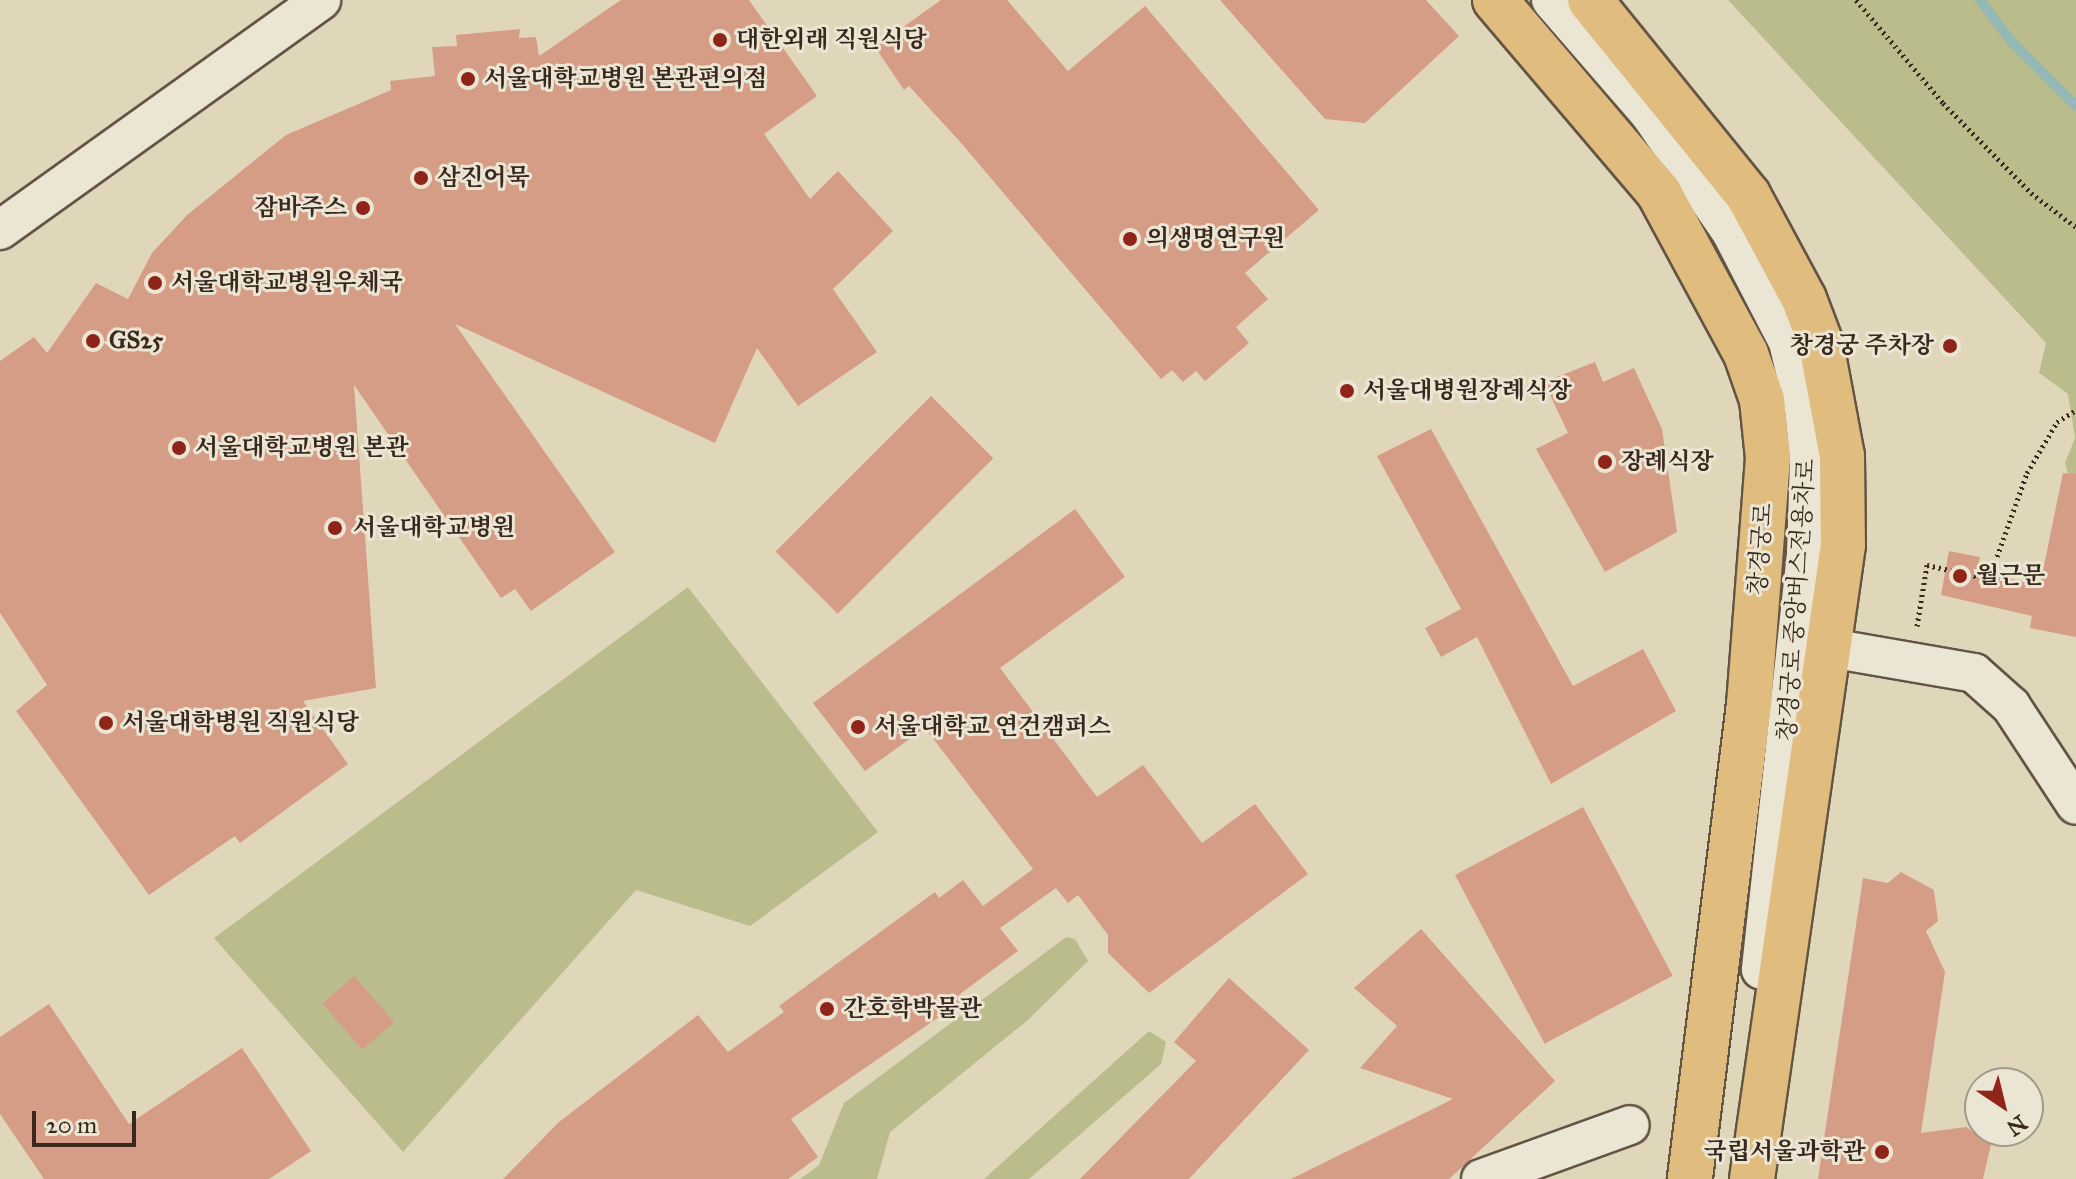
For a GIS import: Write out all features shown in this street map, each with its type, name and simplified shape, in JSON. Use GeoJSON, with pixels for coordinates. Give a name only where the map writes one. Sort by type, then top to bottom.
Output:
{"type":"FeatureCollection","features":[{"type":"Feature","properties":{"kind":"main road","name":"창경궁로"},"geometry":{"type":"LineString","coordinates":[[1495,0],[1659,193],[1746,354],[1762,400],[1768,458],[1749,704],[1690,1179]]}},
{"type":"Feature","properties":{"kind":"main road"},"geometry":{"type":"LineString","coordinates":[[1590,0],[1748,195],[1810,314],[1842,456],[1843,545],[1752,1179]]}},
{"type":"Feature","properties":{"kind":"lane"},"geometry":{"type":"LineString","coordinates":[[0,230],[321,0]]}},
{"type":"Feature","properties":{"kind":"lane","name":"창경궁로 중앙버스전용차로"},"geometry":{"type":"LineString","coordinates":[[1551,0],[1649,113],[1731,232],[1788,342],[1804,409],[1809,460],[1805,568],[1736,1179]]}},
{"type":"Feature","properties":{"kind":"lane"},"geometry":{"type":"LineString","coordinates":[[1830,648],[1974,673],[2011,706],[2076,805]]}},
{"type":"Feature","properties":{"kind":"lane"},"geometry":{"type":"LineString","coordinates":[[1481,1179],[1630,1125]]}},
{"type":"Feature","properties":{"kind":"path"},"geometry":{"type":"LineString","coordinates":[[1856,0],[1943,103],[2031,193],[2076,227]]}},
{"type":"Feature","properties":{"kind":"path"},"geometry":{"type":"LineString","coordinates":[[1910,662],[1927,565],[1989,579],[2027,473],[2057,422],[2076,410]]}},
{"type":"Feature","properties":{"kind":"green space"},"geometry":{"type":"Polygon","coordinates":[[[1728,0],[2076,0],[2076,503],[2065,463],[2075,438],[2068,394],[2039,373],[2046,343],[1728,0]]]}},
{"type":"Feature","properties":{"kind":"green space"},"geometry":{"type":"Polygon","coordinates":[[[688,587],[878,832],[750,926],[636,890],[403,1152],[214,938],[688,587]]]}},
{"type":"Feature","properties":{"kind":"green space"},"geometry":{"type":"Polygon","coordinates":[[[1066,937],[1075,939],[1088,961],[1028,1020],[890,1132],[877,1179],[800,1179],[819,1165],[844,1103],[1066,937]]]}},
{"type":"Feature","properties":{"kind":"green space"},"geometry":{"type":"Polygon","coordinates":[[[1149,1031],[1166,1042],[1161,1064],[1029,1179],[984,1179],[1149,1031]]]}},
{"type":"Feature","properties":{"kind":"building","name":"서울대학교병원"},"geometry":{"type":"Polygon","coordinates":[[[621,0],[749,0],[817,96],[764,134],[810,199],[838,171],[893,231],[833,289],[877,352],[798,406],[757,348],[715,443],[455,324],[615,552],[531,611],[515,589],[501,598],[354,385],[376,688],[303,701],[348,764],[240,843],[235,836],[149,895],[16,711],[47,685],[0,613],[0,361],[34,337],[47,353],[96,283],[128,299],[152,253],[187,215],[286,135],[391,90],[390,81],[435,76],[432,47],[457,46],[456,35],[520,29],[519,38],[536,37],[539,56],[621,0]]]}},
{"type":"Feature","properties":{"kind":"building"},"geometry":{"type":"Polygon","coordinates":[[[941,0],[1007,0],[1068,71],[1145,6],[1319,210],[1245,273],[1268,299],[1236,327],[1249,343],[1205,381],[1196,371],[1183,382],[1172,370],[1161,379],[962,144],[909,86],[904,90],[875,47],[941,0]]]}},
{"type":"Feature","properties":{"kind":"building"},"geometry":{"type":"Polygon","coordinates":[[[1220,0],[1426,0],[1459,36],[1365,123],[1325,119],[1220,0]]]}},
{"type":"Feature","properties":{"kind":"building","name":"장례식장"},"geometry":{"type":"Polygon","coordinates":[[[1595,362],[1603,382],[1634,368],[1662,429],[1677,532],[1605,572],[1536,449],[1568,433],[1544,382],[1595,362]]]}},
{"type":"Feature","properties":{"kind":"building"},"geometry":{"type":"Polygon","coordinates":[[[931,396],[993,458],[838,614],[775,552],[931,396]]]}},
{"type":"Feature","properties":{"kind":"building"},"geometry":{"type":"Polygon","coordinates":[[[1431,429],[1573,686],[1643,649],[1676,711],[1551,784],[1477,637],[1441,657],[1425,628],[1461,609],[1377,456],[1431,429]]]}},
{"type":"Feature","properties":{"kind":"building"},"geometry":{"type":"Polygon","coordinates":[[[2063,473],[2076,474],[2076,637],[2030,628],[2032,616],[1941,595],[1949,551],[1980,557],[1977,572],[2040,585],[2063,473]]]}},
{"type":"Feature","properties":{"kind":"building"},"geometry":{"type":"Polygon","coordinates":[[[1075,509],[1125,577],[1000,668],[1097,797],[1143,765],[1202,843],[1255,804],[1308,874],[1149,993],[1108,953],[1108,935],[1078,895],[1068,903],[1056,888],[1000,928],[1018,951],[960,994],[965,999],[791,1119],[818,1157],[788,1179],[503,1179],[559,1122],[698,1015],[728,1052],[784,1012],[779,1006],[935,892],[939,898],[963,880],[983,906],[1033,869],[925,728],[865,771],[813,703],[1075,509]]]}},
{"type":"Feature","properties":{"kind":"building"},"geometry":{"type":"Polygon","coordinates":[[[1583,807],[1673,976],[1545,1044],[1455,875],[1583,807]]]}},
{"type":"Feature","properties":{"kind":"building"},"geometry":{"type":"Polygon","coordinates":[[[1901,872],[1934,890],[1938,921],[1926,931],[1945,972],[1921,1133],[1964,1127],[1964,1147],[1990,1147],[1983,1179],[1818,1179],[1863,878],[1888,883],[1901,872]]]}},
{"type":"Feature","properties":{"kind":"building"},"geometry":{"type":"Polygon","coordinates":[[[1421,929],[1555,1081],[1449,1179],[1291,1179],[1453,1099],[1360,1068],[1397,1026],[1354,988],[1421,929]]]}},
{"type":"Feature","properties":{"kind":"building"},"geometry":{"type":"Polygon","coordinates":[[[354,976],[394,1022],[362,1050],[322,1004],[354,976]]]}},
{"type":"Feature","properties":{"kind":"building"},"geometry":{"type":"Polygon","coordinates":[[[1229,978],[1309,1050],[1189,1179],[1080,1179],[1196,1061],[1174,1042],[1229,978]]]}},
{"type":"Feature","properties":{"kind":"building"},"geometry":{"type":"Polygon","coordinates":[[[49,1004],[129,1124],[242,1048],[311,1151],[269,1179],[44,1179],[0,1114],[0,1037],[49,1004]]]}},
{"type":"Feature","properties":{"kind":"waterway"},"geometry":{"type":"LineString","coordinates":[[1980,0],[2012,42],[2076,106]]}},
{"type":"Feature","properties":{"kind":"place","name":"대한외래 직원식당"},"geometry":{"type":"Point","coordinates":[720,40]}},
{"type":"Feature","properties":{"kind":"place","name":"서울대학교병원 본관편의점"},"geometry":{"type":"Point","coordinates":[468,79]}},
{"type":"Feature","properties":{"kind":"place","name":"삼진어묵"},"geometry":{"type":"Point","coordinates":[421,178]}},
{"type":"Feature","properties":{"kind":"place","name":"잠바주스"},"geometry":{"type":"Point","coordinates":[363,208]}},
{"type":"Feature","properties":{"kind":"place","name":"의생명연구원"},"geometry":{"type":"Point","coordinates":[1130,239]}},
{"type":"Feature","properties":{"kind":"place","name":"서울대학교병원우체국"},"geometry":{"type":"Point","coordinates":[155,283]}},
{"type":"Feature","properties":{"kind":"place","name":"GS25"},"geometry":{"type":"Point","coordinates":[93,341]}},
{"type":"Feature","properties":{"kind":"place","name":"창경궁 주차장"},"geometry":{"type":"Point","coordinates":[1950,346]}},
{"type":"Feature","properties":{"kind":"place","name":"서울대병원장례식장"},"geometry":{"type":"Point","coordinates":[1347,391]}},
{"type":"Feature","properties":{"kind":"place","name":"서울대학교병원 본관"},"geometry":{"type":"Point","coordinates":[179,448]}},
{"type":"Feature","properties":{"kind":"place","name":"장례식장"},"geometry":{"type":"Point","coordinates":[1605,462]}},
{"type":"Feature","properties":{"kind":"place","name":"서울대학교병원"},"geometry":{"type":"Point","coordinates":[335,528]}},
{"type":"Feature","properties":{"kind":"place","name":"월근문"},"geometry":{"type":"Point","coordinates":[1960,576]}},
{"type":"Feature","properties":{"kind":"place","name":"서울대학병원 직원식당"},"geometry":{"type":"Point","coordinates":[106,723]}},
{"type":"Feature","properties":{"kind":"place","name":"서울대학교 연건캠퍼스"},"geometry":{"type":"Point","coordinates":[858,727]}},
{"type":"Feature","properties":{"kind":"place","name":"간호학박물관"},"geometry":{"type":"Point","coordinates":[827,1009]}},
{"type":"Feature","properties":{"kind":"place","name":"국립서울과학관"},"geometry":{"type":"Point","coordinates":[1882,1152]}}]}
